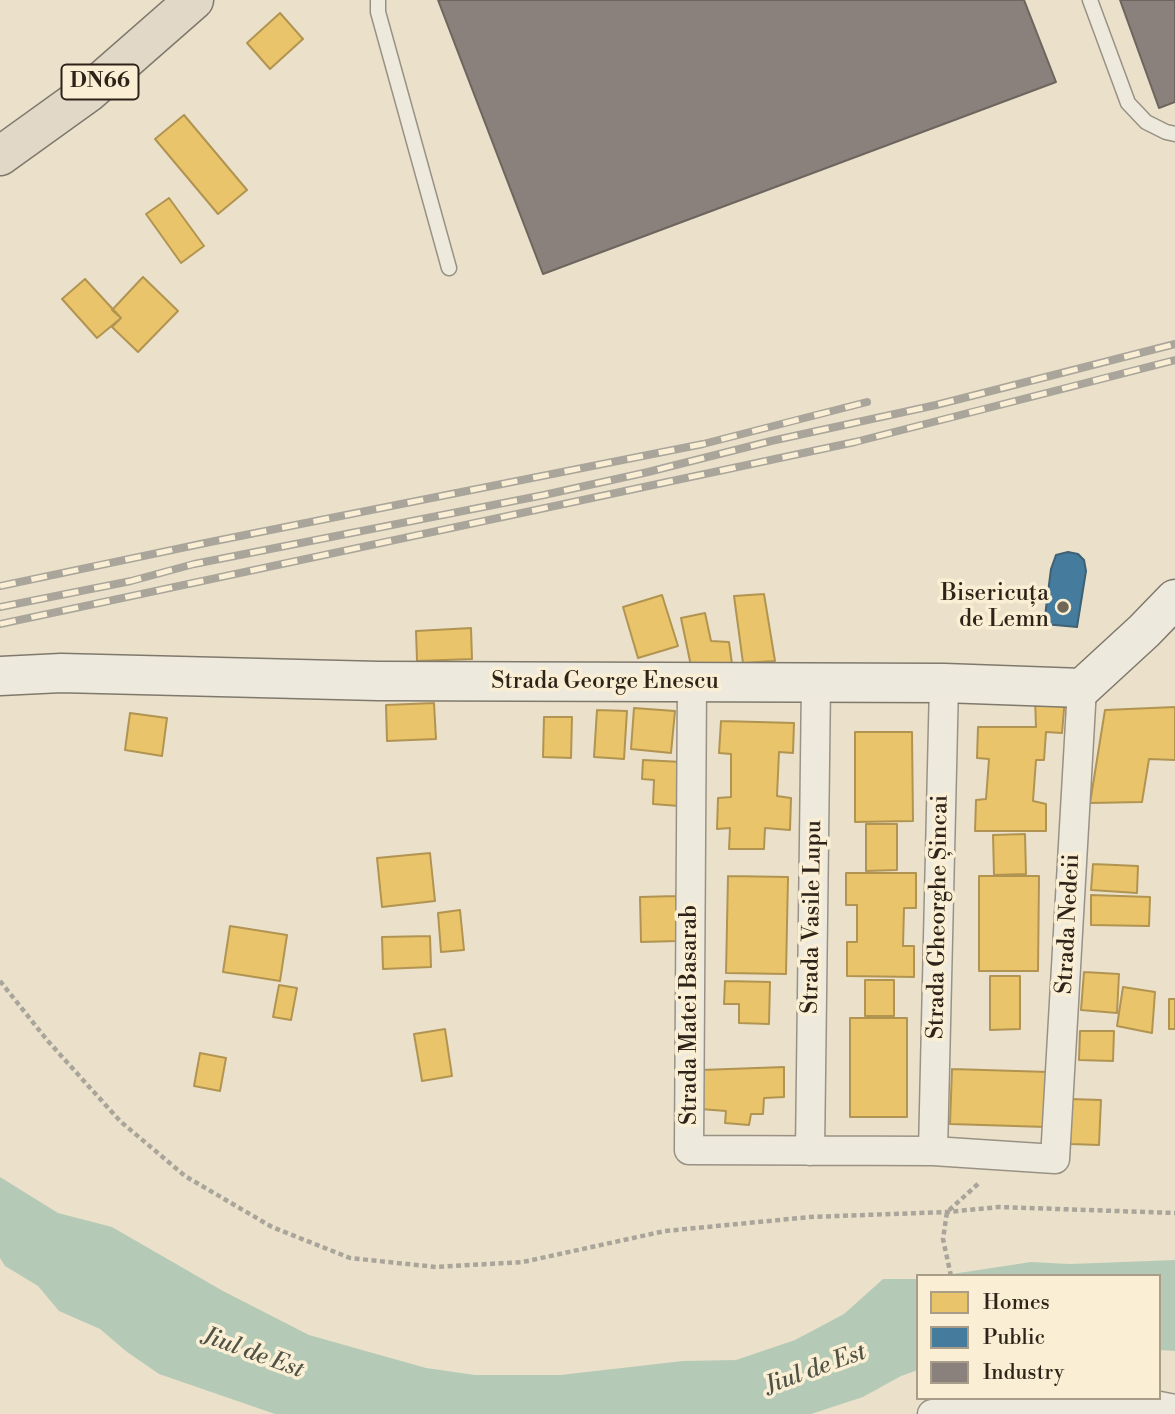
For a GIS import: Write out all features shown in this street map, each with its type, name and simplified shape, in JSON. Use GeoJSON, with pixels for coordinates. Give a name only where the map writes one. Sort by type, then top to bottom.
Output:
{"type":"FeatureCollection","features":[{"type":"Feature","properties":{"kind":"main road","name":"DN66"},"geometry":{"type":"LineString","coordinates":[[0,156],[89,92],[194,0]]}},
{"type":"Feature","properties":{"kind":"street"},"geometry":{"type":"LineString","coordinates":[[1082,688],[1175,599]]}},
{"type":"Feature","properties":{"kind":"street","name":"Strada George Enescu"},"geometry":{"type":"LineString","coordinates":[[0,677],[61,673],[378,681],[944,682],[1082,688]]}},
{"type":"Feature","properties":{"kind":"street","name":"Strada Matei Basarab"},"geometry":{"type":"LineString","coordinates":[[692,681],[689,1150],[933,1150],[1055,1159]]}},
{"type":"Feature","properties":{"kind":"street","name":"Strada Gheorghe Șincai"},"geometry":{"type":"LineString","coordinates":[[933,1150],[944,682]]}},
{"type":"Feature","properties":{"kind":"street","name":"Strada Vasile Lupu"},"geometry":{"type":"LineString","coordinates":[[810,1151],[816,683]]}},
{"type":"Feature","properties":{"kind":"street","name":"Strada Nedeii"},"geometry":{"type":"LineString","coordinates":[[1055,1159],[1082,688]]}},
{"type":"Feature","properties":{"kind":"street"},"geometry":{"type":"LineString","coordinates":[[932,1414],[975,1407],[1110,1400]]}},
{"type":"Feature","properties":{"kind":"street"},"geometry":{"type":"LineString","coordinates":[[1134,1400],[1175,1409]]}},
{"type":"Feature","properties":{"kind":"lane"},"geometry":{"type":"LineString","coordinates":[[378,0],[377,12],[449,268]]}},
{"type":"Feature","properties":{"kind":"lane"},"geometry":{"type":"LineString","coordinates":[[1090,0],[1128,103],[1146,122],[1175,134]]}},
{"type":"Feature","properties":{"kind":"path"},"geometry":{"type":"LineString","coordinates":[[0,981],[47,1040],[120,1121],[186,1176],[272,1227],[350,1258],[436,1267],[523,1262],[664,1231],[810,1217],[947,1212],[999,1207],[1175,1213]]}},
{"type":"Feature","properties":{"kind":"path"},"geometry":{"type":"LineString","coordinates":[[951,1274],[943,1239],[947,1212],[1013,1156]]}},
{"type":"Feature","properties":{"kind":"water","name":"Jiul de Est"},"geometry":{"type":"Polygon","coordinates":[[[0,1177],[58,1213],[112,1227],[223,1291],[309,1335],[426,1368],[475,1375],[560,1375],[683,1361],[736,1360],[795,1340],[844,1314],[883,1279],[916,1279],[916,1371],[863,1397],[811,1414],[275,1414],[159,1374],[100,1329],[59,1311],[38,1286],[5,1266],[0,1258],[0,1177]]]}},
{"type":"Feature","properties":{"kind":"water"},"geometry":{"type":"Polygon","coordinates":[[[1175,1260],[1175,1351],[1161,1350],[1161,1274],[952,1274],[1031,1262],[1070,1264],[1175,1260]]]}},
{"type":"Feature","properties":{"kind":"building: Homes"},"geometry":{"type":"Polygon","coordinates":[[[280,13],[303,39],[270,69],[247,43],[280,13]]]}},
{"type":"Feature","properties":{"kind":"building: Homes"},"geometry":{"type":"Polygon","coordinates":[[[184,115],[247,190],[218,214],[155,139],[184,115]]]}},
{"type":"Feature","properties":{"kind":"building: Homes"},"geometry":{"type":"Polygon","coordinates":[[[169,198],[204,246],[181,263],[146,214],[169,198]]]}},
{"type":"Feature","properties":{"kind":"building: Homes"},"geometry":{"type":"Polygon","coordinates":[[[143,277],[178,311],[138,352],[112,327],[121,318],[112,310],[143,277]]]}},
{"type":"Feature","properties":{"kind":"building: Homes"},"geometry":{"type":"Polygon","coordinates":[[[85,279],[121,318],[97,338],[62,299],[85,279]]]}},
{"type":"Feature","properties":{"kind":"building: Homes"},"geometry":{"type":"Polygon","coordinates":[[[764,594],[775,661],[743,663],[734,596],[764,594]]]}},
{"type":"Feature","properties":{"kind":"building: Homes"},"geometry":{"type":"Polygon","coordinates":[[[662,595],[678,646],[638,658],[623,607],[662,595]]]}},
{"type":"Feature","properties":{"kind":"building: Homes"},"geometry":{"type":"Polygon","coordinates":[[[705,613],[711,641],[729,642],[732,664],[691,666],[681,618],[705,613]]]}},
{"type":"Feature","properties":{"kind":"building: Homes"},"geometry":{"type":"Polygon","coordinates":[[[471,628],[472,659],[417,661],[416,631],[471,628]]]}},
{"type":"Feature","properties":{"kind":"building: Homes"},"geometry":{"type":"Polygon","coordinates":[[[1035,698],[1065,698],[1062,733],[1046,732],[1044,760],[1036,760],[1033,801],[1046,804],[1046,831],[975,831],[976,800],[986,799],[989,759],[977,758],[978,727],[1036,727],[1035,698]]]}},
{"type":"Feature","properties":{"kind":"building: Homes"},"geometry":{"type":"Polygon","coordinates":[[[434,703],[436,739],[387,741],[386,705],[434,703]]]}},
{"type":"Feature","properties":{"kind":"building: Homes"},"geometry":{"type":"Polygon","coordinates":[[[1175,707],[1175,760],[1149,759],[1142,802],[1090,803],[1105,710],[1175,707]]]}},
{"type":"Feature","properties":{"kind":"building: Homes"},"geometry":{"type":"Polygon","coordinates":[[[634,708],[675,711],[671,753],[631,749],[634,708]]]}},
{"type":"Feature","properties":{"kind":"building: Homes"},"geometry":{"type":"Polygon","coordinates":[[[597,710],[627,711],[624,759],[594,757],[597,710]]]}},
{"type":"Feature","properties":{"kind":"building: Homes"},"geometry":{"type":"Polygon","coordinates":[[[130,713],[167,718],[162,756],[125,750],[130,713]]]}},
{"type":"Feature","properties":{"kind":"building: Homes"},"geometry":{"type":"Polygon","coordinates":[[[544,717],[572,717],[571,758],[543,757],[544,717]]]}},
{"type":"Feature","properties":{"kind":"building: Homes"},"geometry":{"type":"Polygon","coordinates":[[[721,721],[794,723],[793,753],[779,752],[777,796],[791,798],[790,830],[765,828],[764,849],[729,849],[730,828],[717,829],[718,798],[731,797],[731,754],[719,753],[721,721]]]}},
{"type":"Feature","properties":{"kind":"building: Homes"},"geometry":{"type":"Polygon","coordinates":[[[855,732],[912,732],[913,821],[855,822],[855,732]]]}},
{"type":"Feature","properties":{"kind":"building: Homes"},"geometry":{"type":"Polygon","coordinates":[[[643,760],[682,762],[679,806],[653,804],[654,780],[642,779],[643,760]]]}},
{"type":"Feature","properties":{"kind":"building: Homes"},"geometry":{"type":"Polygon","coordinates":[[[866,824],[897,824],[897,870],[866,871],[866,824]]]}},
{"type":"Feature","properties":{"kind":"building: Homes"},"geometry":{"type":"Polygon","coordinates":[[[1025,834],[1026,874],[994,875],[993,835],[1025,834]]]}},
{"type":"Feature","properties":{"kind":"building: Homes"},"geometry":{"type":"Polygon","coordinates":[[[430,853],[435,901],[382,907],[377,858],[430,853]]]}},
{"type":"Feature","properties":{"kind":"building: Homes"},"geometry":{"type":"Polygon","coordinates":[[[1093,864],[1138,866],[1137,893],[1091,890],[1093,864]]]}},
{"type":"Feature","properties":{"kind":"building: Homes"},"geometry":{"type":"Polygon","coordinates":[[[846,873],[916,873],[916,908],[904,908],[903,946],[914,946],[914,977],[847,976],[847,942],[857,942],[857,905],[846,905],[846,873]]]}},
{"type":"Feature","properties":{"kind":"building: Homes"},"geometry":{"type":"Polygon","coordinates":[[[728,876],[788,877],[786,974],[726,973],[728,876]]]}},
{"type":"Feature","properties":{"kind":"building: Homes"},"geometry":{"type":"Polygon","coordinates":[[[979,876],[1039,876],[1038,971],[979,971],[979,876]]]}},
{"type":"Feature","properties":{"kind":"building: Homes"},"geometry":{"type":"Polygon","coordinates":[[[1091,895],[1150,897],[1149,926],[1091,925],[1091,895]]]}},
{"type":"Feature","properties":{"kind":"building: Homes"},"geometry":{"type":"Polygon","coordinates":[[[676,896],[678,941],[641,942],[640,897],[676,896]]]}},
{"type":"Feature","properties":{"kind":"building: Homes"},"geometry":{"type":"Polygon","coordinates":[[[460,910],[464,950],[441,952],[438,913],[460,910]]]}},
{"type":"Feature","properties":{"kind":"building: Homes"},"geometry":{"type":"Polygon","coordinates":[[[230,926],[287,935],[280,981],[223,972],[230,926]]]}},
{"type":"Feature","properties":{"kind":"building: Homes"},"geometry":{"type":"Polygon","coordinates":[[[430,936],[431,967],[383,969],[382,937],[430,936]]]}},
{"type":"Feature","properties":{"kind":"building: Homes"},"geometry":{"type":"Polygon","coordinates":[[[1084,972],[1119,974],[1117,1013],[1081,1010],[1084,972]]]}},
{"type":"Feature","properties":{"kind":"building: Homes"},"geometry":{"type":"Polygon","coordinates":[[[990,976],[1020,976],[1020,1029],[990,1030],[990,976]]]}},
{"type":"Feature","properties":{"kind":"building: Homes"},"geometry":{"type":"Polygon","coordinates":[[[865,980],[894,980],[894,1016],[865,1016],[865,980]]]}},
{"type":"Feature","properties":{"kind":"building: Homes"},"geometry":{"type":"Polygon","coordinates":[[[725,981],[770,982],[769,1024],[739,1023],[739,1004],[724,1004],[725,981]]]}},
{"type":"Feature","properties":{"kind":"building: Homes"},"geometry":{"type":"Polygon","coordinates":[[[279,985],[297,988],[291,1020],[273,1017],[279,985]]]}},
{"type":"Feature","properties":{"kind":"building: Homes"},"geometry":{"type":"Polygon","coordinates":[[[1123,987],[1155,992],[1152,1033],[1117,1026],[1123,987]]]}},
{"type":"Feature","properties":{"kind":"building: Homes"},"geometry":{"type":"Polygon","coordinates":[[[1169,999],[1175,999],[1175,1029],[1169,1029],[1169,999]]]}},
{"type":"Feature","properties":{"kind":"building: Homes"},"geometry":{"type":"Polygon","coordinates":[[[850,1018],[907,1018],[907,1117],[850,1117],[850,1018]]]}},
{"type":"Feature","properties":{"kind":"building: Homes"},"geometry":{"type":"Polygon","coordinates":[[[445,1029],[452,1076],[422,1081],[414,1034],[445,1029]]]}},
{"type":"Feature","properties":{"kind":"building: Homes"},"geometry":{"type":"Polygon","coordinates":[[[1080,1031],[1114,1031],[1113,1061],[1079,1060],[1080,1031]]]}},
{"type":"Feature","properties":{"kind":"building: Homes"},"geometry":{"type":"Polygon","coordinates":[[[200,1053],[226,1058],[220,1091],[194,1086],[200,1053]]]}},
{"type":"Feature","properties":{"kind":"building: Homes"},"geometry":{"type":"Polygon","coordinates":[[[784,1067],[784,1097],[764,1098],[763,1114],[751,1114],[749,1125],[725,1123],[726,1111],[700,1109],[701,1070],[784,1067]]]}},
{"type":"Feature","properties":{"kind":"building: Homes"},"geometry":{"type":"Polygon","coordinates":[[[952,1069],[1049,1072],[1046,1127],[950,1124],[952,1069]]]}},
{"type":"Feature","properties":{"kind":"building: Homes"},"geometry":{"type":"Polygon","coordinates":[[[1071,1099],[1101,1100],[1099,1145],[1070,1144],[1071,1099]]]}},
{"type":"Feature","properties":{"kind":"building: Public","name":"Bisericuța de Lemn"},"geometry":{"type":"Polygon","coordinates":[[[1068,552],[1078,554],[1084,560],[1086,571],[1077,627],[1044,624],[1051,569],[1056,555],[1068,552]]]}},
{"type":"Feature","properties":{"kind":"building: Industry"},"geometry":{"type":"Polygon","coordinates":[[[438,0],[1024,0],[1056,82],[543,274],[438,0]]]}},
{"type":"Feature","properties":{"kind":"building: Industry"},"geometry":{"type":"Polygon","coordinates":[[[1120,0],[1175,0],[1175,102],[1159,108],[1120,0]]]}},
{"type":"Feature","properties":{"kind":"railway"},"geometry":{"type":"LineString","coordinates":[[0,607],[131,581],[194,564],[648,472],[771,441],[936,405],[1175,344]]}},
{"type":"Feature","properties":{"kind":"railway"},"geometry":{"type":"LineString","coordinates":[[0,624],[855,442],[1175,360]]}},
{"type":"Feature","properties":{"kind":"railway"},"geometry":{"type":"LineString","coordinates":[[0,586],[703,444],[867,402]]}},
{"type":"Feature","properties":{"kind":"place","name":"Bisericuța de Lemn"},"geometry":{"type":"Point","coordinates":[1063,607]}}]}
